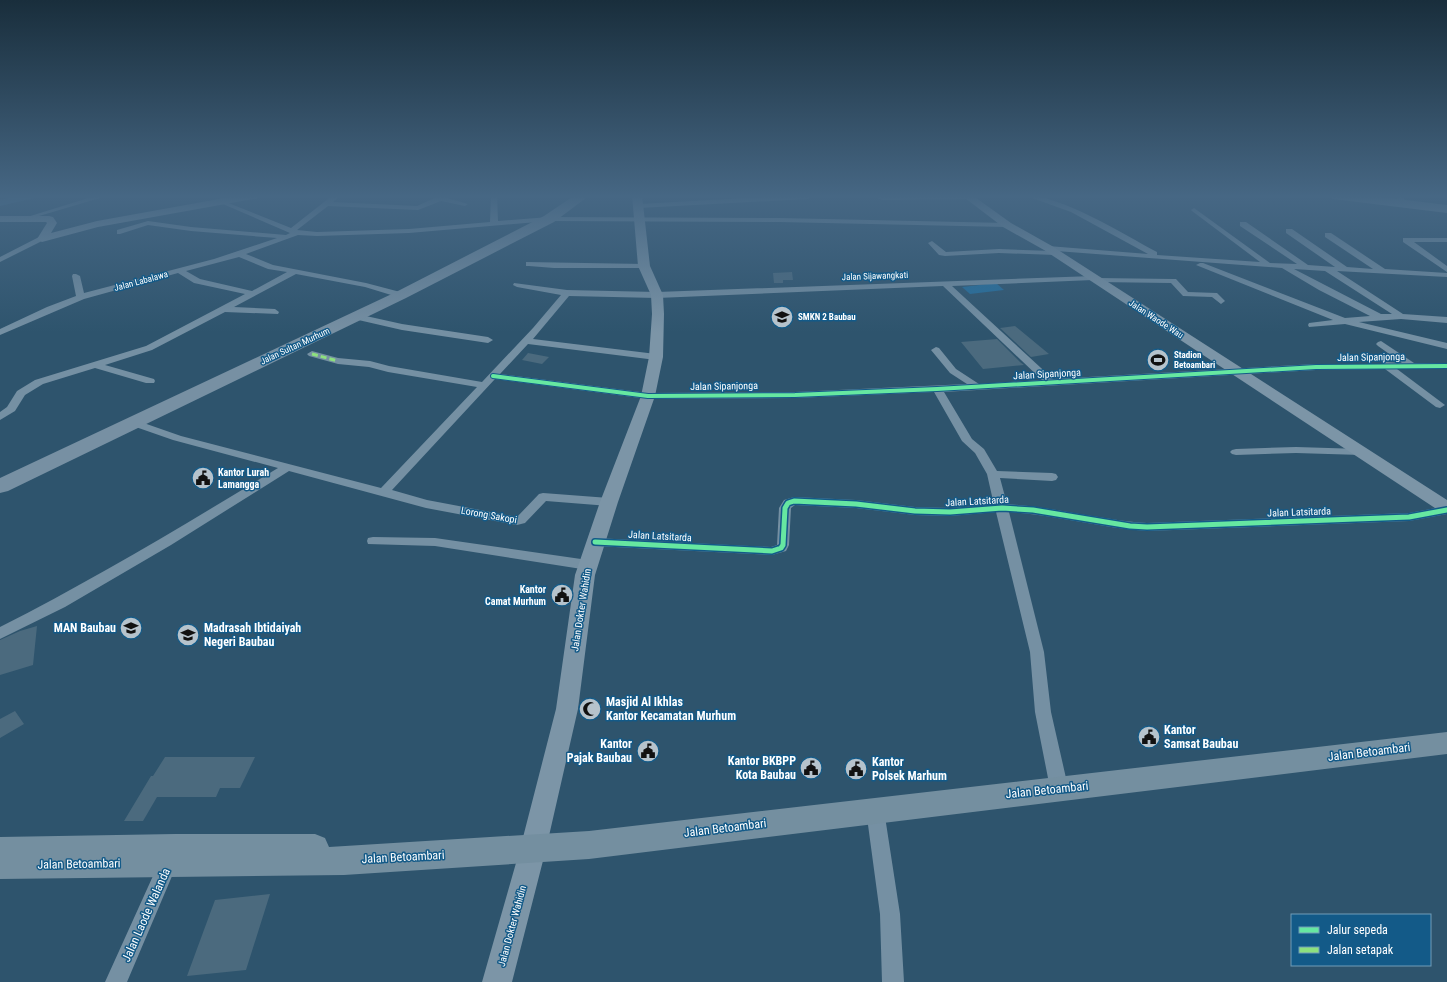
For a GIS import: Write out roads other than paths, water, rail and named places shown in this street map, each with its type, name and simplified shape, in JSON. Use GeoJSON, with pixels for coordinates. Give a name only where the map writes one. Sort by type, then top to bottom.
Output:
{"type":"FeatureCollection","features":[{"type":"Feature","properties":{"kind":"highway","name":"Jalan Sultan Murhum"},"geometry":{"type":"LineString","coordinates":[[0,486],[357,317],[506,241]]}},
{"type":"Feature","properties":{"kind":"main road","name":"Jalan Betoambari"},"geometry":{"type":"LineString","coordinates":[[534,844],[589,845],[1253,761],[1447,733]]}},
{"type":"Feature","properties":{"kind":"main road","name":"Jalan Betoambari"},"geometry":{"type":"LineString","coordinates":[[0,851],[344,860],[534,844],[1056,778],[1447,743]]}},
{"type":"Feature","properties":{"kind":"main road","name":"Jalan Betoambari"},"geometry":{"type":"LineString","coordinates":[[0,865],[172,855]]}},
{"type":"Feature","properties":{"kind":"street"},"geometry":{"type":"LineString","coordinates":[[0,260],[38,241]]}},
{"type":"Feature","properties":{"kind":"street","name":"Jalan Labalawa"},"geometry":{"type":"LineString","coordinates":[[0,332],[48,309],[81,297],[239,254],[272,241]]}},
{"type":"Feature","properties":{"kind":"street","name":"Jalan Dokter Wahidin"},"geometry":{"type":"LineString","coordinates":[[497,982],[534,844],[567,709],[585,575],[609,502],[648,396],[656,357],[658,314],[657,295],[644,266],[642,241]]}},
{"type":"Feature","properties":{"kind":"street","name":"Jalan Waode Wau"},"geometry":{"type":"LineString","coordinates":[[1035,241],[1446,508]]}},
{"type":"Feature","properties":{"kind":"street"},"geometry":{"type":"LineString","coordinates":[[1129,241],[1160,257]]}},
{"type":"Feature","properties":{"kind":"street"},"geometry":{"type":"LineString","coordinates":[[1235,241],[1268,265]]}},
{"type":"Feature","properties":{"kind":"street"},"geometry":{"type":"LineString","coordinates":[[1268,241],[1307,267]]}},
{"type":"Feature","properties":{"kind":"street"},"geometry":{"type":"LineString","coordinates":[[1303,241],[1345,269]]}},
{"type":"Feature","properties":{"kind":"street"},"geometry":{"type":"LineString","coordinates":[[1337,241],[1383,271]]}},
{"type":"Feature","properties":{"kind":"street"},"geometry":{"type":"LineString","coordinates":[[1407,241],[1447,270]]}},
{"type":"Feature","properties":{"kind":"street"},"geometry":{"type":"LineString","coordinates":[[932,243],[943,254],[1051,250],[1283,266],[1447,275]]}},
{"type":"Feature","properties":{"kind":"street"},"geometry":{"type":"LineString","coordinates":[[239,254],[271,267],[366,285],[401,295]]}},
{"type":"Feature","properties":{"kind":"street"},"geometry":{"type":"LineString","coordinates":[[1188,260],[1344,321],[1447,346]]}},
{"type":"Feature","properties":{"kind":"street"},"geometry":{"type":"LineString","coordinates":[[529,264],[554,266],[644,266]]}},
{"type":"Feature","properties":{"kind":"street"},"geometry":{"type":"LineString","coordinates":[[1283,266],[1322,288],[1380,317]]}},
{"type":"Feature","properties":{"kind":"street"},"geometry":{"type":"LineString","coordinates":[[1326,268],[1401,316]]}},
{"type":"Feature","properties":{"kind":"street"},"geometry":{"type":"LineString","coordinates":[[180,271],[197,281],[252,293]]}},
{"type":"Feature","properties":{"kind":"street"},"geometry":{"type":"LineString","coordinates":[[0,417],[12,409],[21,393],[39,382],[149,348],[294,272]]}},
{"type":"Feature","properties":{"kind":"street"},"geometry":{"type":"LineString","coordinates":[[76,276],[81,297]]}},
{"type":"Feature","properties":{"kind":"street","name":"Jalan Sijawangkati"},"geometry":{"type":"LineString","coordinates":[[517,286],[567,293],[657,295],[945,284],[1095,280],[1173,281],[1185,293],[1214,295],[1221,301]]}},
{"type":"Feature","properties":{"kind":"street"},"geometry":{"type":"LineString","coordinates":[[945,284],[1051,383]]}},
{"type":"Feature","properties":{"kind":"street"},"geometry":{"type":"LineString","coordinates":[[134,423],[177,438],[384,492],[526,341],[567,293]]}},
{"type":"Feature","properties":{"kind":"street"},"geometry":{"type":"LineString","coordinates":[[222,310],[275,312]]}},
{"type":"Feature","properties":{"kind":"street"},"geometry":{"type":"LineString","coordinates":[[1312,325],[1401,316],[1447,320]]}},
{"type":"Feature","properties":{"kind":"street"},"geometry":{"type":"LineString","coordinates":[[357,317],[402,327],[488,340]]}},
{"type":"Feature","properties":{"kind":"street"},"geometry":{"type":"LineString","coordinates":[[526,341],[656,357]]}},
{"type":"Feature","properties":{"kind":"street"},"geometry":{"type":"LineString","coordinates":[[1381,344],[1410,365]]}},
{"type":"Feature","properties":{"kind":"street"},"geometry":{"type":"LineString","coordinates":[[936,350],[953,371],[978,387]]}},
{"type":"Feature","properties":{"kind":"street"},"geometry":{"type":"LineString","coordinates":[[312,354],[338,361],[370,364],[388,369],[484,385]]}},
{"type":"Feature","properties":{"kind":"street"},"geometry":{"type":"LineString","coordinates":[[95,365],[150,381]]}},
{"type":"Feature","properties":{"kind":"street"},"geometry":{"type":"LineString","coordinates":[[1386,365],[1440,405]]}},
{"type":"Feature","properties":{"kind":"street","name":"Jalan Sipanjonga"},"geometry":{"type":"LineString","coordinates":[[493,376],[588,386],[648,396],[795,395],[978,387],[1386,365],[1447,366]]}},
{"type":"Feature","properties":{"kind":"street"},"geometry":{"type":"LineString","coordinates":[[938,389],[951,414],[968,441],[980,451],[993,474],[1037,652],[1043,712],[1056,778]]}},
{"type":"Feature","properties":{"kind":"street"},"geometry":{"type":"LineString","coordinates":[[1236,452],[1296,450],[1361,452]]}},
{"type":"Feature","properties":{"kind":"street"},"geometry":{"type":"LineString","coordinates":[[0,634],[60,603],[166,542],[287,467]]}},
{"type":"Feature","properties":{"kind":"street"},"geometry":{"type":"LineString","coordinates":[[993,474],[1052,477]]}},
{"type":"Feature","properties":{"kind":"street","name":"Lorong Sakopi"},"geometry":{"type":"LineString","coordinates":[[384,492],[426,504],[517,521],[521,520],[543,497],[609,502]]}},
{"type":"Feature","properties":{"kind":"street","name":"Jalan Latsitarda"},"geometry":{"type":"LineString","coordinates":[[595,542],[772,551],[781,548],[783,545],[785,508],[788,503],[794,501],[856,504],[915,511],[950,512],[1002,508],[1033,510],[1130,526],[1147,527],[1409,517],[1446,508]]}},
{"type":"Feature","properties":{"kind":"street"},"geometry":{"type":"LineString","coordinates":[[373,541],[435,542],[588,565]]}},
{"type":"Feature","properties":{"kind":"street"},"geometry":{"type":"LineString","coordinates":[[875,810],[890,914],[893,982]]}},
{"type":"Feature","properties":{"kind":"street","name":"Jalan Laode Walanda"},"geometry":{"type":"LineString","coordinates":[[116,982],[172,855]]}},
{"type":"Feature","properties":{"kind":"place","name":"SMKN 2 Baubau"},"geometry":{"type":"Point","coordinates":[782,317]}},
{"type":"Feature","properties":{"kind":"place","name":"Stadion Betoambari"},"geometry":{"type":"Point","coordinates":[1158,360]}},
{"type":"Feature","properties":{"kind":"place","name":"Kantor Lurah Lamangga"},"geometry":{"type":"Point","coordinates":[203,478]}},
{"type":"Feature","properties":{"kind":"place","name":"Kantor Camat Murhum"},"geometry":{"type":"Point","coordinates":[562,595]}},
{"type":"Feature","properties":{"kind":"place","name":"MAN Baubau"},"geometry":{"type":"Point","coordinates":[131,628]}},
{"type":"Feature","properties":{"kind":"place","name":"Madrasah Ibtidaiyah Negeri Baubau"},"geometry":{"type":"Point","coordinates":[188,635]}},
{"type":"Feature","properties":{"kind":"place","name":"Masjid Al Ikhlas Kantor Kecamatan Murhum"},"geometry":{"type":"Point","coordinates":[590,709]}},
{"type":"Feature","properties":{"kind":"place","name":"Kantor Samsat Baubau"},"geometry":{"type":"Point","coordinates":[1149,737]}},
{"type":"Feature","properties":{"kind":"place","name":"Kantor Pajak Baubau"},"geometry":{"type":"Point","coordinates":[648,751]}},
{"type":"Feature","properties":{"kind":"place","name":"Kantor BKBPP Kota Baubau"},"geometry":{"type":"Point","coordinates":[811,768]}},
{"type":"Feature","properties":{"kind":"place","name":"Kantor Polsek Marhum"},"geometry":{"type":"Point","coordinates":[856,769]}}]}
